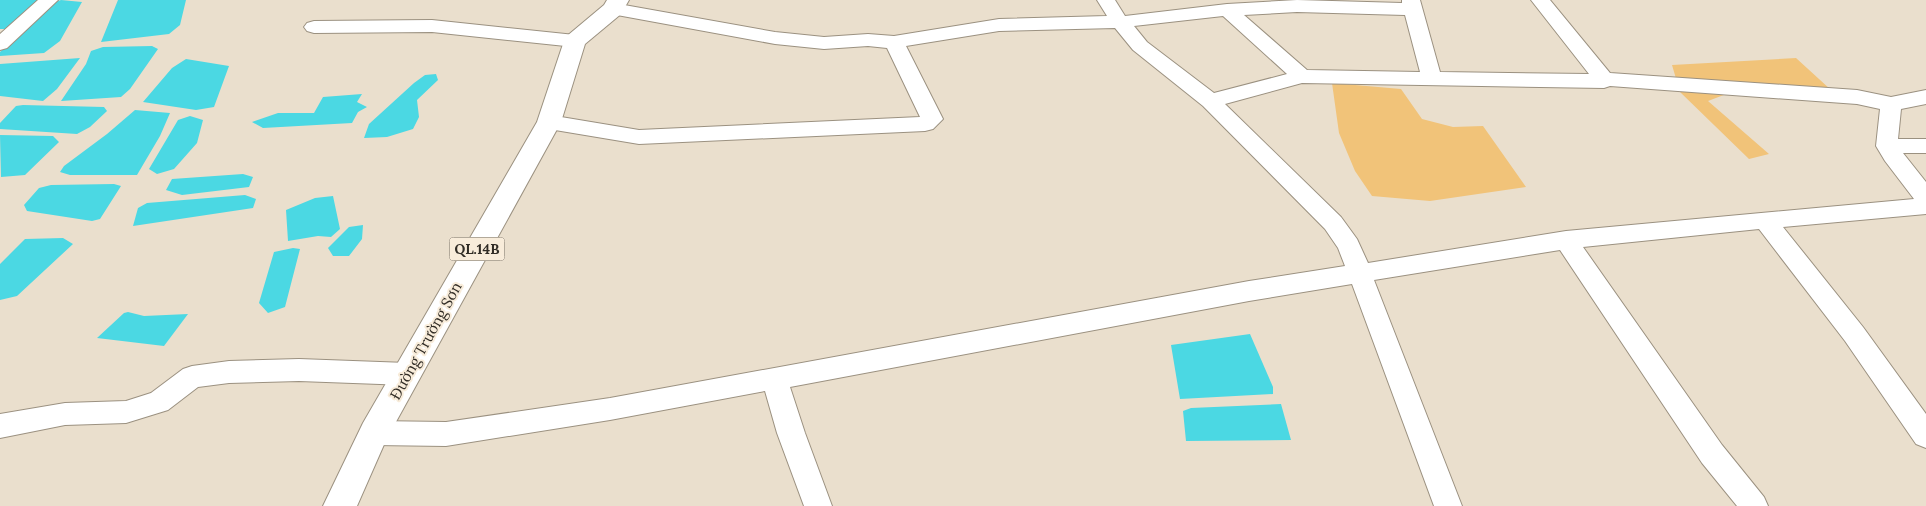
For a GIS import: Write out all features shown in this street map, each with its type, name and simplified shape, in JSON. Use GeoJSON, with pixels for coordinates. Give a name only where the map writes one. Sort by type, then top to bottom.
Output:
{"type":"FeatureCollection","features":[{"type":"Feature","properties":{"kind":"highway"},"geometry":{"type":"LineString","coordinates":[[575,41],[615,4]]}},
{"type":"Feature","properties":{"kind":"highway","name":"Đường Trường Sơn"},"geometry":{"type":"LineString","coordinates":[[340,506],[374,433],[548,122],[575,41]]}},
{"type":"Feature","properties":{"kind":"street"},"geometry":{"type":"LineString","coordinates":[[0,44],[49,0]]}},
{"type":"Feature","properties":{"kind":"street"},"geometry":{"type":"LineString","coordinates":[[1106,0],[1120,22],[1140,46],[1210,101],[1333,223],[1349,246],[1448,506]]}},
{"type":"Feature","properties":{"kind":"street"},"geometry":{"type":"LineString","coordinates":[[1540,0],[1604,79]]}},
{"type":"Feature","properties":{"kind":"street"},"geometry":{"type":"LineString","coordinates":[[615,4],[775,38],[824,43],[868,40],[894,42],[999,25],[1120,22],[1228,10],[1298,6],[1412,4],[1432,79]]}},
{"type":"Feature","properties":{"kind":"street"},"geometry":{"type":"LineString","coordinates":[[1228,10],[1302,76]]}},
{"type":"Feature","properties":{"kind":"street"},"geometry":{"type":"LineString","coordinates":[[314,27],[432,26],[575,41]]}},
{"type":"Feature","properties":{"kind":"street"},"geometry":{"type":"LineString","coordinates":[[548,122],[639,137],[925,124],[932,119],[894,42]]}},
{"type":"Feature","properties":{"kind":"street"},"geometry":{"type":"LineString","coordinates":[[1210,101],[1302,76],[1604,81],[1604,79],[1857,97],[1891,104],[1926,97]]}},
{"type":"Feature","properties":{"kind":"street"},"geometry":{"type":"LineString","coordinates":[[1891,104],[1887,146],[1926,198]]}},
{"type":"Feature","properties":{"kind":"street"},"geometry":{"type":"LineString","coordinates":[[1887,146],[1926,146]]}},
{"type":"Feature","properties":{"kind":"street"},"geometry":{"type":"LineString","coordinates":[[374,433],[446,434],[610,409],[1239,293],[1566,240],[1926,206]]}},
{"type":"Feature","properties":{"kind":"street"},"geometry":{"type":"LineString","coordinates":[[1765,220],[1860,341],[1926,436]]}},
{"type":"Feature","properties":{"kind":"street"},"geometry":{"type":"LineString","coordinates":[[1566,240],[1712,454],[1754,506]]}},
{"type":"Feature","properties":{"kind":"street"},"geometry":{"type":"LineString","coordinates":[[0,426],[65,414],[126,412],[159,402],[192,377],[220,373],[299,370],[407,374]]}},
{"type":"Feature","properties":{"kind":"street"},"geometry":{"type":"LineString","coordinates":[[774,378],[791,433],[818,506]]}},
{"type":"Feature","properties":{"kind":"shaded area"},"geometry":{"type":"Polygon","coordinates":[[[1796,58],[1842,100],[1729,93],[1708,101],[1769,154],[1749,159],[1680,92],[1672,65],[1796,58]]]}},
{"type":"Feature","properties":{"kind":"shaded area"},"geometry":{"type":"Polygon","coordinates":[[[1332,83],[1401,89],[1422,119],[1453,127],[1483,126],[1526,187],[1430,201],[1372,196],[1355,171],[1339,133],[1332,83]]]}},
{"type":"Feature","properties":{"kind":"water"},"geometry":{"type":"Polygon","coordinates":[[[0,0],[38,0],[7,29],[0,29],[0,0]]]}},
{"type":"Feature","properties":{"kind":"water"},"geometry":{"type":"Polygon","coordinates":[[[61,0],[82,2],[60,41],[44,53],[0,56],[0,52],[45,6],[61,0]]]}},
{"type":"Feature","properties":{"kind":"water"},"geometry":{"type":"Polygon","coordinates":[[[118,0],[186,0],[180,25],[169,34],[101,42],[118,0]]]}},
{"type":"Feature","properties":{"kind":"water"},"geometry":{"type":"Polygon","coordinates":[[[152,46],[158,49],[130,89],[121,97],[61,101],[86,64],[91,51],[103,47],[152,46]]]}},
{"type":"Feature","properties":{"kind":"water"},"geometry":{"type":"Polygon","coordinates":[[[80,58],[57,89],[43,101],[0,96],[0,64],[80,58]]]}},
{"type":"Feature","properties":{"kind":"water"},"geometry":{"type":"Polygon","coordinates":[[[186,59],[229,66],[214,107],[196,110],[143,102],[172,68],[186,59]]]}},
{"type":"Feature","properties":{"kind":"water"},"geometry":{"type":"Polygon","coordinates":[[[436,74],[438,80],[417,100],[419,117],[413,129],[387,137],[364,138],[369,124],[414,83],[425,75],[436,74]]]}},
{"type":"Feature","properties":{"kind":"water"},"geometry":{"type":"Polygon","coordinates":[[[362,94],[357,102],[367,107],[358,112],[352,123],[263,128],[252,122],[278,113],[314,113],[323,97],[362,94]]]}},
{"type":"Feature","properties":{"kind":"water"},"geometry":{"type":"Polygon","coordinates":[[[16,106],[104,107],[107,111],[90,127],[77,134],[0,129],[0,123],[16,106]]]}},
{"type":"Feature","properties":{"kind":"water"},"geometry":{"type":"Polygon","coordinates":[[[135,110],[170,113],[160,136],[137,175],[70,175],[60,172],[64,166],[107,134],[135,110]]]}},
{"type":"Feature","properties":{"kind":"water"},"geometry":{"type":"Polygon","coordinates":[[[190,116],[203,120],[197,143],[174,169],[157,174],[149,169],[178,120],[190,116]]]}},
{"type":"Feature","properties":{"kind":"water"},"geometry":{"type":"Polygon","coordinates":[[[0,135],[53,136],[59,142],[25,175],[1,177],[0,135]]]}},
{"type":"Feature","properties":{"kind":"water"},"geometry":{"type":"Polygon","coordinates":[[[243,174],[253,177],[249,187],[182,195],[166,190],[172,179],[243,174]]]}},
{"type":"Feature","properties":{"kind":"water"},"geometry":{"type":"Polygon","coordinates":[[[114,184],[121,186],[100,219],[92,221],[27,211],[24,205],[39,188],[51,185],[114,184]]]}},
{"type":"Feature","properties":{"kind":"water"},"geometry":{"type":"Polygon","coordinates":[[[245,195],[256,199],[253,208],[133,226],[138,208],[147,203],[245,195]]]}},
{"type":"Feature","properties":{"kind":"water"},"geometry":{"type":"Polygon","coordinates":[[[333,196],[340,229],[331,237],[318,236],[288,241],[286,210],[315,198],[333,196]]]}},
{"type":"Feature","properties":{"kind":"water"},"geometry":{"type":"Polygon","coordinates":[[[363,225],[362,239],[349,256],[333,256],[328,248],[349,227],[363,225]]]}},
{"type":"Feature","properties":{"kind":"water"},"geometry":{"type":"Polygon","coordinates":[[[63,238],[73,244],[17,296],[0,300],[0,264],[25,239],[63,238]]]}},
{"type":"Feature","properties":{"kind":"water"},"geometry":{"type":"Polygon","coordinates":[[[293,248],[300,249],[285,307],[268,313],[259,303],[274,252],[293,248]]]}},
{"type":"Feature","properties":{"kind":"water"},"geometry":{"type":"Polygon","coordinates":[[[128,312],[144,316],[188,314],[164,346],[97,338],[124,313],[128,312]]]}},
{"type":"Feature","properties":{"kind":"water"},"geometry":{"type":"Polygon","coordinates":[[[1250,334],[1273,387],[1273,394],[1180,399],[1171,345],[1250,334]]]}},
{"type":"Feature","properties":{"kind":"water"},"geometry":{"type":"Polygon","coordinates":[[[1281,404],[1291,440],[1186,441],[1183,411],[1191,408],[1281,404]]]}}]}
